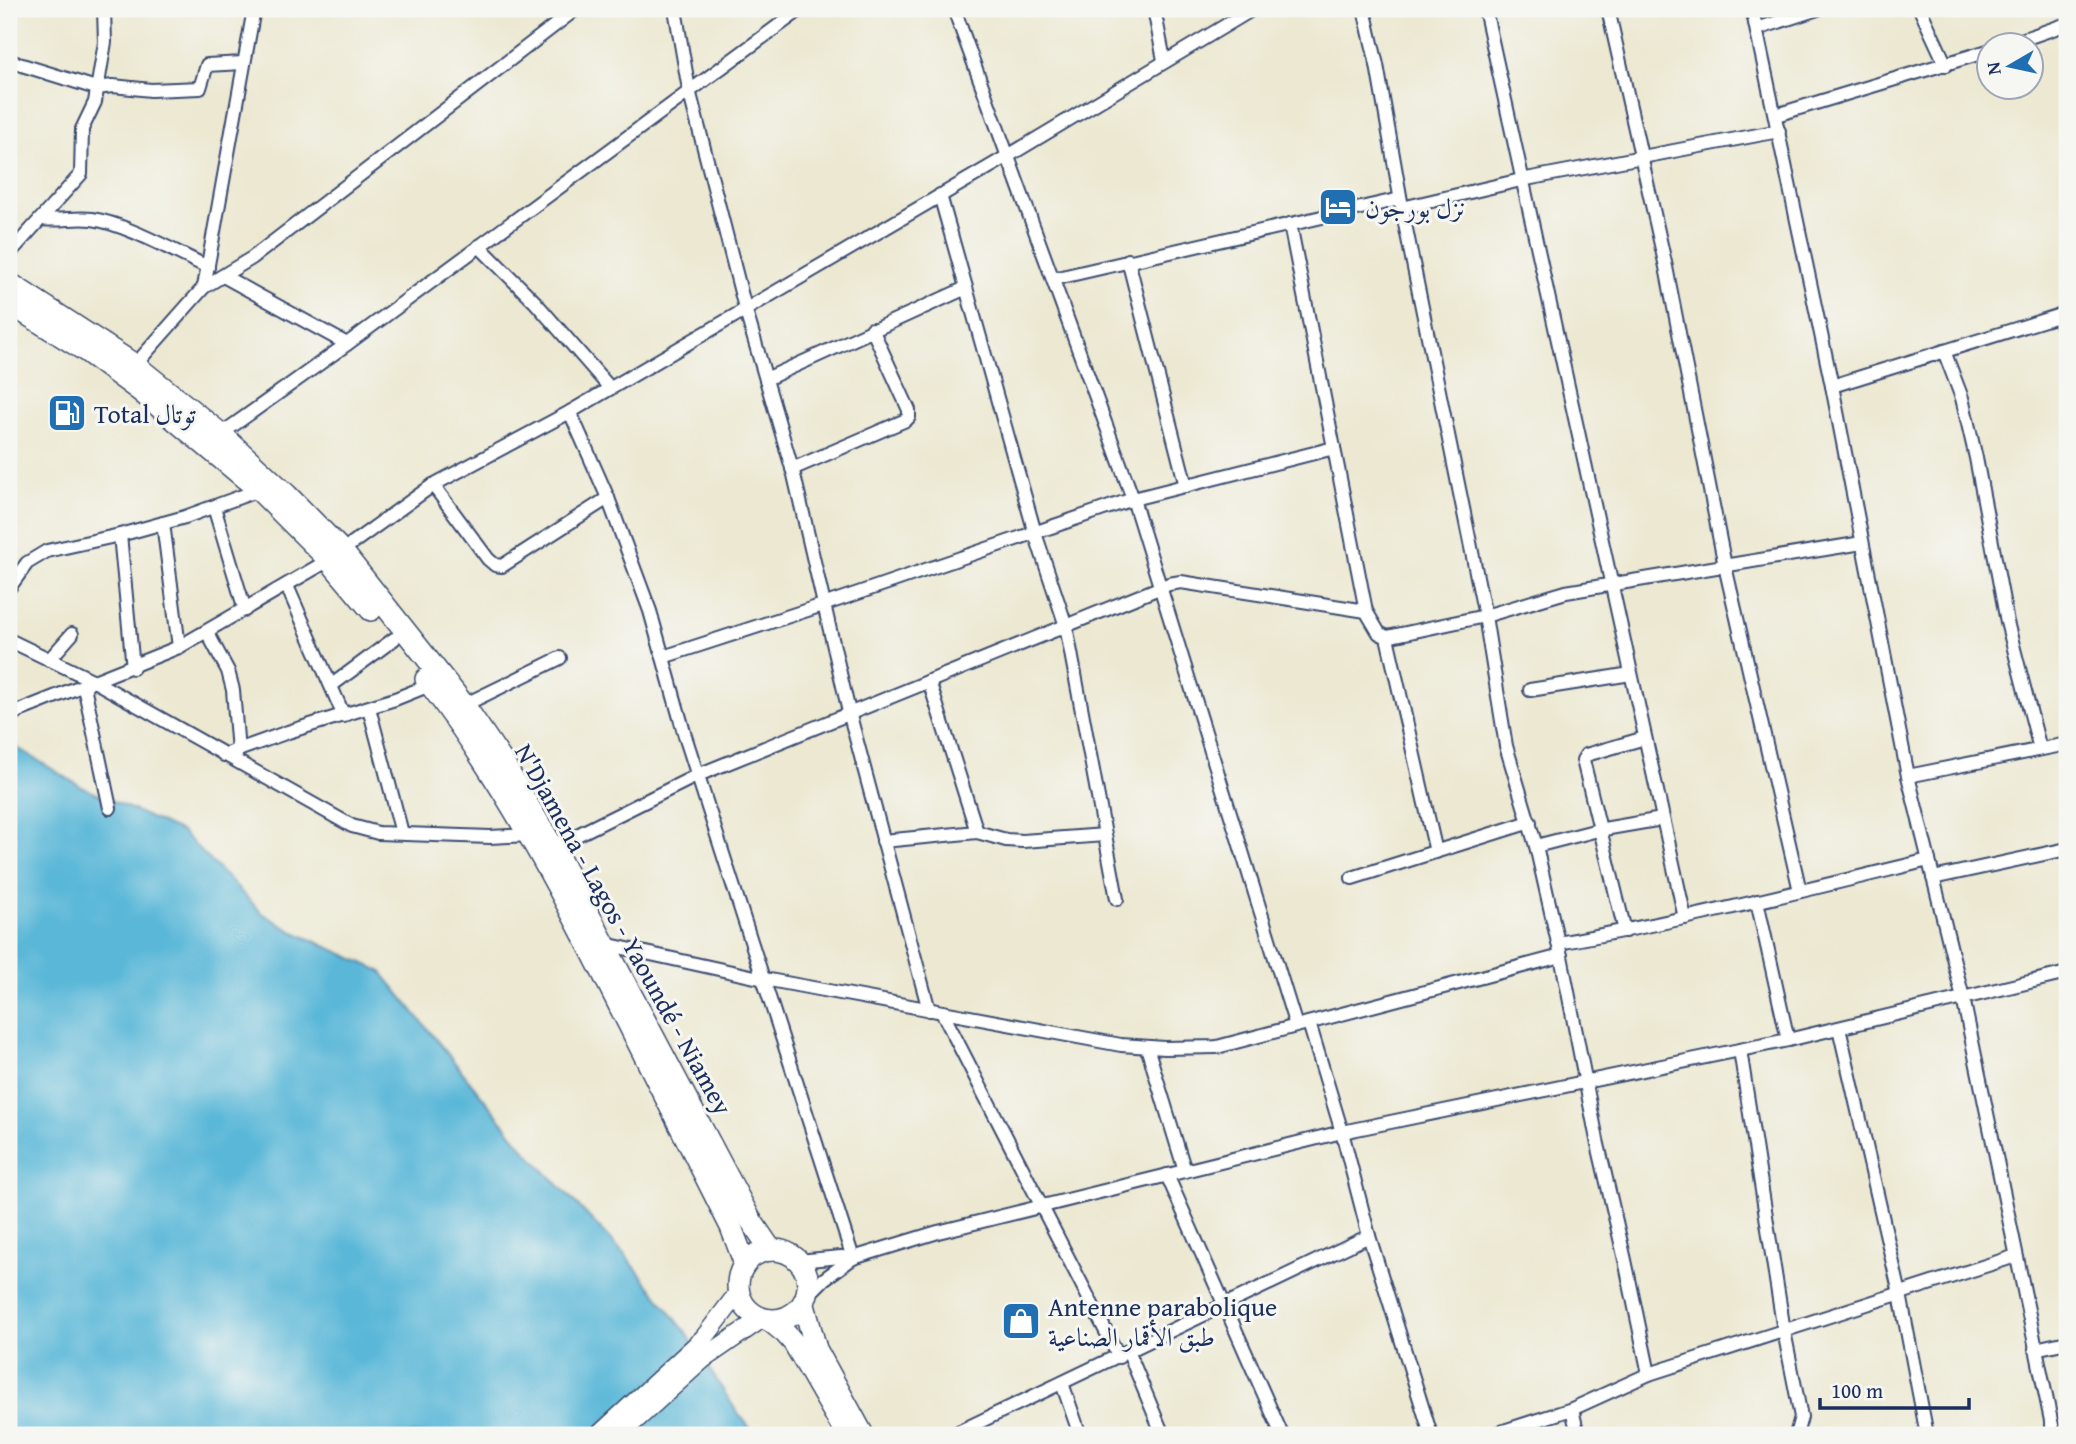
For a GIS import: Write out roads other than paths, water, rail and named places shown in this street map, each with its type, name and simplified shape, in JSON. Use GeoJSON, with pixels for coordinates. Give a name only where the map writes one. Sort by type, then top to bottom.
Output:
{"type":"FeatureCollection","features":[{"type":"Feature","properties":{"kind":"highway","name":"N'Djamena - Lagos - Yaoundé - Niamey"},"geometry":{"type":"LineString","coordinates":[[9,283],[135,365],[221,434],[287,495],[335,556],[464,705],[502,761],[553,847],[750,1219],[771,1250]]}},
{"type":"Feature","properties":{"kind":"highway","name":"N'Djamena - Lagos - Yaoundé - Niamey"},"geometry":{"type":"LineString","coordinates":[[9,303],[86,351],[139,390],[335,556],[489,769],[529,835],[587,941],[732,1227],[745,1264]]}},
{"type":"Feature","properties":{"kind":"highway"},"geometry":{"type":"LineString","coordinates":[[847,1435],[794,1343],[785,1333],[744,1306],[739,1292],[739,1278],[745,1264],[756,1254],[771,1250],[786,1252],[798,1261],[806,1272],[807,1322],[816,1349],[863,1435]]}},
{"type":"Feature","properties":{"kind":"highway"},"geometry":{"type":"LineString","coordinates":[[765,1320],[790,1317],[806,1300]]}},
{"type":"Feature","properties":{"kind":"main road"},"geometry":{"type":"LineString","coordinates":[[599,1435],[704,1338],[739,1292]]}},
{"type":"Feature","properties":{"kind":"main road"},"geometry":{"type":"LineString","coordinates":[[619,1435],[703,1359],[765,1320]]}},
{"type":"Feature","properties":{"kind":"street"},"geometry":{"type":"LineString","coordinates":[[9,254],[81,174],[82,129],[95,102],[105,42],[104,9]]}},
{"type":"Feature","properties":{"kind":"street"},"geometry":{"type":"LineString","coordinates":[[204,287],[254,9]]}},
{"type":"Feature","properties":{"kind":"street"},"geometry":{"type":"LineString","coordinates":[[135,365],[204,287],[225,277],[281,236],[576,9]]}},
{"type":"Feature","properties":{"kind":"street"},"geometry":{"type":"LineString","coordinates":[[675,9],[689,90],[745,308],[792,469],[849,712],[929,1010]]}},
{"type":"Feature","properties":{"kind":"street"},"geometry":{"type":"LineString","coordinates":[[221,434],[801,9]]}},
{"type":"Feature","properties":{"kind":"street"},"geometry":{"type":"LineString","coordinates":[[954,9],[1133,499],[1303,1024],[1342,1132],[1369,1236],[1431,1435]]}},
{"type":"Feature","properties":{"kind":"street"},"geometry":{"type":"LineString","coordinates":[[1154,9],[1164,60]]}},
{"type":"Feature","properties":{"kind":"street"},"geometry":{"type":"LineString","coordinates":[[9,716],[133,668],[207,632],[335,556],[433,485],[570,412],[1253,9]]}},
{"type":"Feature","properties":{"kind":"street"},"geometry":{"type":"LineString","coordinates":[[1364,9],[1486,616],[1506,746],[1530,822],[1560,949],[1597,1140],[1648,1374]]}},
{"type":"Feature","properties":{"kind":"street"},"geometry":{"type":"LineString","coordinates":[[1485,9],[1685,918]]}},
{"type":"Feature","properties":{"kind":"street"},"geometry":{"type":"LineString","coordinates":[[1608,9],[1666,267],[1726,566],[1800,891]]}},
{"type":"Feature","properties":{"kind":"street"},"geometry":{"type":"LineString","coordinates":[[1752,9],[1832,386],[1908,776],[1963,998],[2054,1435]]}},
{"type":"Feature","properties":{"kind":"street"},"geometry":{"type":"LineString","coordinates":[[1756,29],[1818,9]]}},
{"type":"Feature","properties":{"kind":"street"},"geometry":{"type":"LineString","coordinates":[[1920,9],[1946,65]]}},
{"type":"Feature","properties":{"kind":"street"},"geometry":{"type":"LineString","coordinates":[[2044,32],[2067,24]]}},
{"type":"Feature","properties":{"kind":"street"},"geometry":{"type":"LineString","coordinates":[[1776,115],[1974,56]]}},
{"type":"Feature","properties":{"kind":"street"},"geometry":{"type":"LineString","coordinates":[[9,61],[96,88],[113,86],[151,90],[200,89],[207,65],[243,63]]}},
{"type":"Feature","properties":{"kind":"street"},"geometry":{"type":"LineString","coordinates":[[1053,279],[1290,224],[1779,131]]}},
{"type":"Feature","properties":{"kind":"street"},"geometry":{"type":"LineString","coordinates":[[940,195],[1035,533],[1066,626],[1117,899]]}},
{"type":"Feature","properties":{"kind":"street"},"geometry":{"type":"LineString","coordinates":[[43,219],[90,219],[115,225],[208,267]]}},
{"type":"Feature","properties":{"kind":"street"},"geometry":{"type":"LineString","coordinates":[[1290,224],[1366,611],[1379,633],[1387,637],[1486,616],[1566,592],[1862,543]]}},
{"type":"Feature","properties":{"kind":"street"},"geometry":{"type":"LineString","coordinates":[[479,246],[535,302],[610,388]]}},
{"type":"Feature","properties":{"kind":"street"},"geometry":{"type":"LineString","coordinates":[[1128,260],[1186,486]]}},
{"type":"Feature","properties":{"kind":"street"},"geometry":{"type":"LineString","coordinates":[[225,277],[347,344]]}},
{"type":"Feature","properties":{"kind":"street"},"geometry":{"type":"LineString","coordinates":[[766,379],[966,288]]}},
{"type":"Feature","properties":{"kind":"street"},"geometry":{"type":"LineString","coordinates":[[1832,386],[2063,314],[2067,345]]}},
{"type":"Feature","properties":{"kind":"street"},"geometry":{"type":"LineString","coordinates":[[792,469],[906,421],[909,417],[909,410],[872,330]]}},
{"type":"Feature","properties":{"kind":"street"},"geometry":{"type":"LineString","coordinates":[[1944,351],[1962,398],[2007,622],[2040,749]]}},
{"type":"Feature","properties":{"kind":"street"},"geometry":{"type":"LineString","coordinates":[[570,412],[608,498],[650,611],[698,775],[853,1258]]}},
{"type":"Feature","properties":{"kind":"street"},"geometry":{"type":"LineString","coordinates":[[663,657],[1133,499],[1334,448]]}},
{"type":"Feature","properties":{"kind":"street"},"geometry":{"type":"LineString","coordinates":[[433,485],[488,559],[495,565],[502,566],[608,498]]}},
{"type":"Feature","properties":{"kind":"street"},"geometry":{"type":"LineString","coordinates":[[9,588],[27,563],[47,551],[163,523],[259,490]]}},
{"type":"Feature","properties":{"kind":"street"},"geometry":{"type":"LineString","coordinates":[[214,507],[245,610]]}},
{"type":"Feature","properties":{"kind":"street"},"geometry":{"type":"LineString","coordinates":[[163,523],[179,647]]}},
{"type":"Feature","properties":{"kind":"street"},"geometry":{"type":"LineString","coordinates":[[120,535],[133,668]]}},
{"type":"Feature","properties":{"kind":"street"},"geometry":{"type":"LineString","coordinates":[[553,847],[698,775],[1160,587],[1181,582],[1366,611]]}},
{"type":"Feature","properties":{"kind":"street"},"geometry":{"type":"LineString","coordinates":[[287,586],[344,716]]}},
{"type":"Feature","properties":{"kind":"street"},"geometry":{"type":"LineString","coordinates":[[207,632],[229,671],[238,751]]}},
{"type":"Feature","properties":{"kind":"street"},"geometry":{"type":"LineString","coordinates":[[49,660],[72,634]]}},
{"type":"Feature","properties":{"kind":"street"},"geometry":{"type":"LineString","coordinates":[[1387,637],[1436,852]]}},
{"type":"Feature","properties":{"kind":"street"},"geometry":{"type":"LineString","coordinates":[[332,685],[394,639]]}},
{"type":"Feature","properties":{"kind":"street"},"geometry":{"type":"LineString","coordinates":[[9,640],[352,826],[378,833],[490,837],[529,835]]}},
{"type":"Feature","properties":{"kind":"street"},"geometry":{"type":"LineString","coordinates":[[464,705],[561,658]]}},
{"type":"Feature","properties":{"kind":"street"},"geometry":{"type":"LineString","coordinates":[[1530,690],[1631,674]]}},
{"type":"Feature","properties":{"kind":"street"},"geometry":{"type":"LineString","coordinates":[[929,681],[977,832]]}},
{"type":"Feature","properties":{"kind":"street"},"geometry":{"type":"LineString","coordinates":[[89,683],[110,808]]}},
{"type":"Feature","properties":{"kind":"street"},"geometry":{"type":"LineString","coordinates":[[224,755],[288,732],[369,708],[430,685]]}},
{"type":"Feature","properties":{"kind":"street"},"geometry":{"type":"LineString","coordinates":[[369,708],[402,833]]}},
{"type":"Feature","properties":{"kind":"street"},"geometry":{"type":"LineString","coordinates":[[1625,931],[1583,761],[1586,755],[1645,738]]}},
{"type":"Feature","properties":{"kind":"street"},"geometry":{"type":"LineString","coordinates":[[1908,776],[2067,744]]}},
{"type":"Feature","properties":{"kind":"street"},"geometry":{"type":"LineString","coordinates":[[1536,846],[1598,830],[1662,819]]}},
{"type":"Feature","properties":{"kind":"street"},"geometry":{"type":"LineString","coordinates":[[1352,878],[1530,822]]}},
{"type":"Feature","properties":{"kind":"street"},"geometry":{"type":"LineString","coordinates":[[883,841],[977,832],[1023,842],[1105,835]]}},
{"type":"Feature","properties":{"kind":"street"},"geometry":{"type":"LineString","coordinates":[[1933,878],[2067,849]]}},
{"type":"Feature","properties":{"kind":"street"},"geometry":{"type":"LineString","coordinates":[[605,944],[764,979],[1121,1045],[1217,1047],[1625,931],[1929,860]]}},
{"type":"Feature","properties":{"kind":"street"},"geometry":{"type":"LineString","coordinates":[[1757,901],[1788,1040]]}},
{"type":"Feature","properties":{"kind":"street"},"geometry":{"type":"LineString","coordinates":[[806,1300],[824,1279],[853,1258],[938,1232],[1342,1132],[1788,1040],[2067,974]]}},
{"type":"Feature","properties":{"kind":"street"},"geometry":{"type":"LineString","coordinates":[[942,1012],[1163,1435]]}},
{"type":"Feature","properties":{"kind":"street"},"geometry":{"type":"LineString","coordinates":[[1839,1028],[1900,1294],[1927,1435]]}},
{"type":"Feature","properties":{"kind":"street"},"geometry":{"type":"LineString","coordinates":[[1147,1047],[1185,1171]]}},
{"type":"Feature","properties":{"kind":"street"},"geometry":{"type":"LineString","coordinates":[[1740,1050],[1784,1331],[1801,1417],[1796,1435]]}},
{"type":"Feature","properties":{"kind":"street"},"geometry":{"type":"LineString","coordinates":[[1167,1175],[1282,1435]]}},
{"type":"Feature","properties":{"kind":"street"},"geometry":{"type":"LineString","coordinates":[[952,1435],[1369,1236]]}},
{"type":"Feature","properties":{"kind":"street"},"geometry":{"type":"LineString","coordinates":[[1491,1435],[1572,1409],[1648,1374],[2016,1256]]}},
{"type":"Feature","properties":{"kind":"street"},"geometry":{"type":"LineString","coordinates":[[798,1261],[853,1258]]}},
{"type":"Feature","properties":{"kind":"street"},"geometry":{"type":"LineString","coordinates":[[2035,1349],[2067,1342]]}},
{"type":"Feature","properties":{"kind":"street"},"geometry":{"type":"LineString","coordinates":[[1062,1383],[1080,1435]]}},
{"type":"Feature","properties":{"kind":"street"},"geometry":{"type":"LineString","coordinates":[[1572,1409],[1578,1435]]}},
{"type":"Feature","properties":{"kind":"water"},"geometry":{"type":"Polygon","coordinates":[[[9,743],[82,787],[182,832],[262,913],[292,931],[381,971],[526,1151],[625,1255],[686,1332],[737,1412],[756,1435],[9,1435],[9,743]]]}},
{"type":"Feature","properties":{"kind":"place","name":"نزل بورجون"},"geometry":{"type":"Point","coordinates":[1338,207]}},
{"type":"Feature","properties":{"kind":"place","name":"Total توتال"},"geometry":{"type":"Point","coordinates":[67,413]}},
{"type":"Feature","properties":{"kind":"place","name":"Antenne parabolique طبق الأقمار الصناعية"},"geometry":{"type":"Point","coordinates":[1021,1321]}}]}
